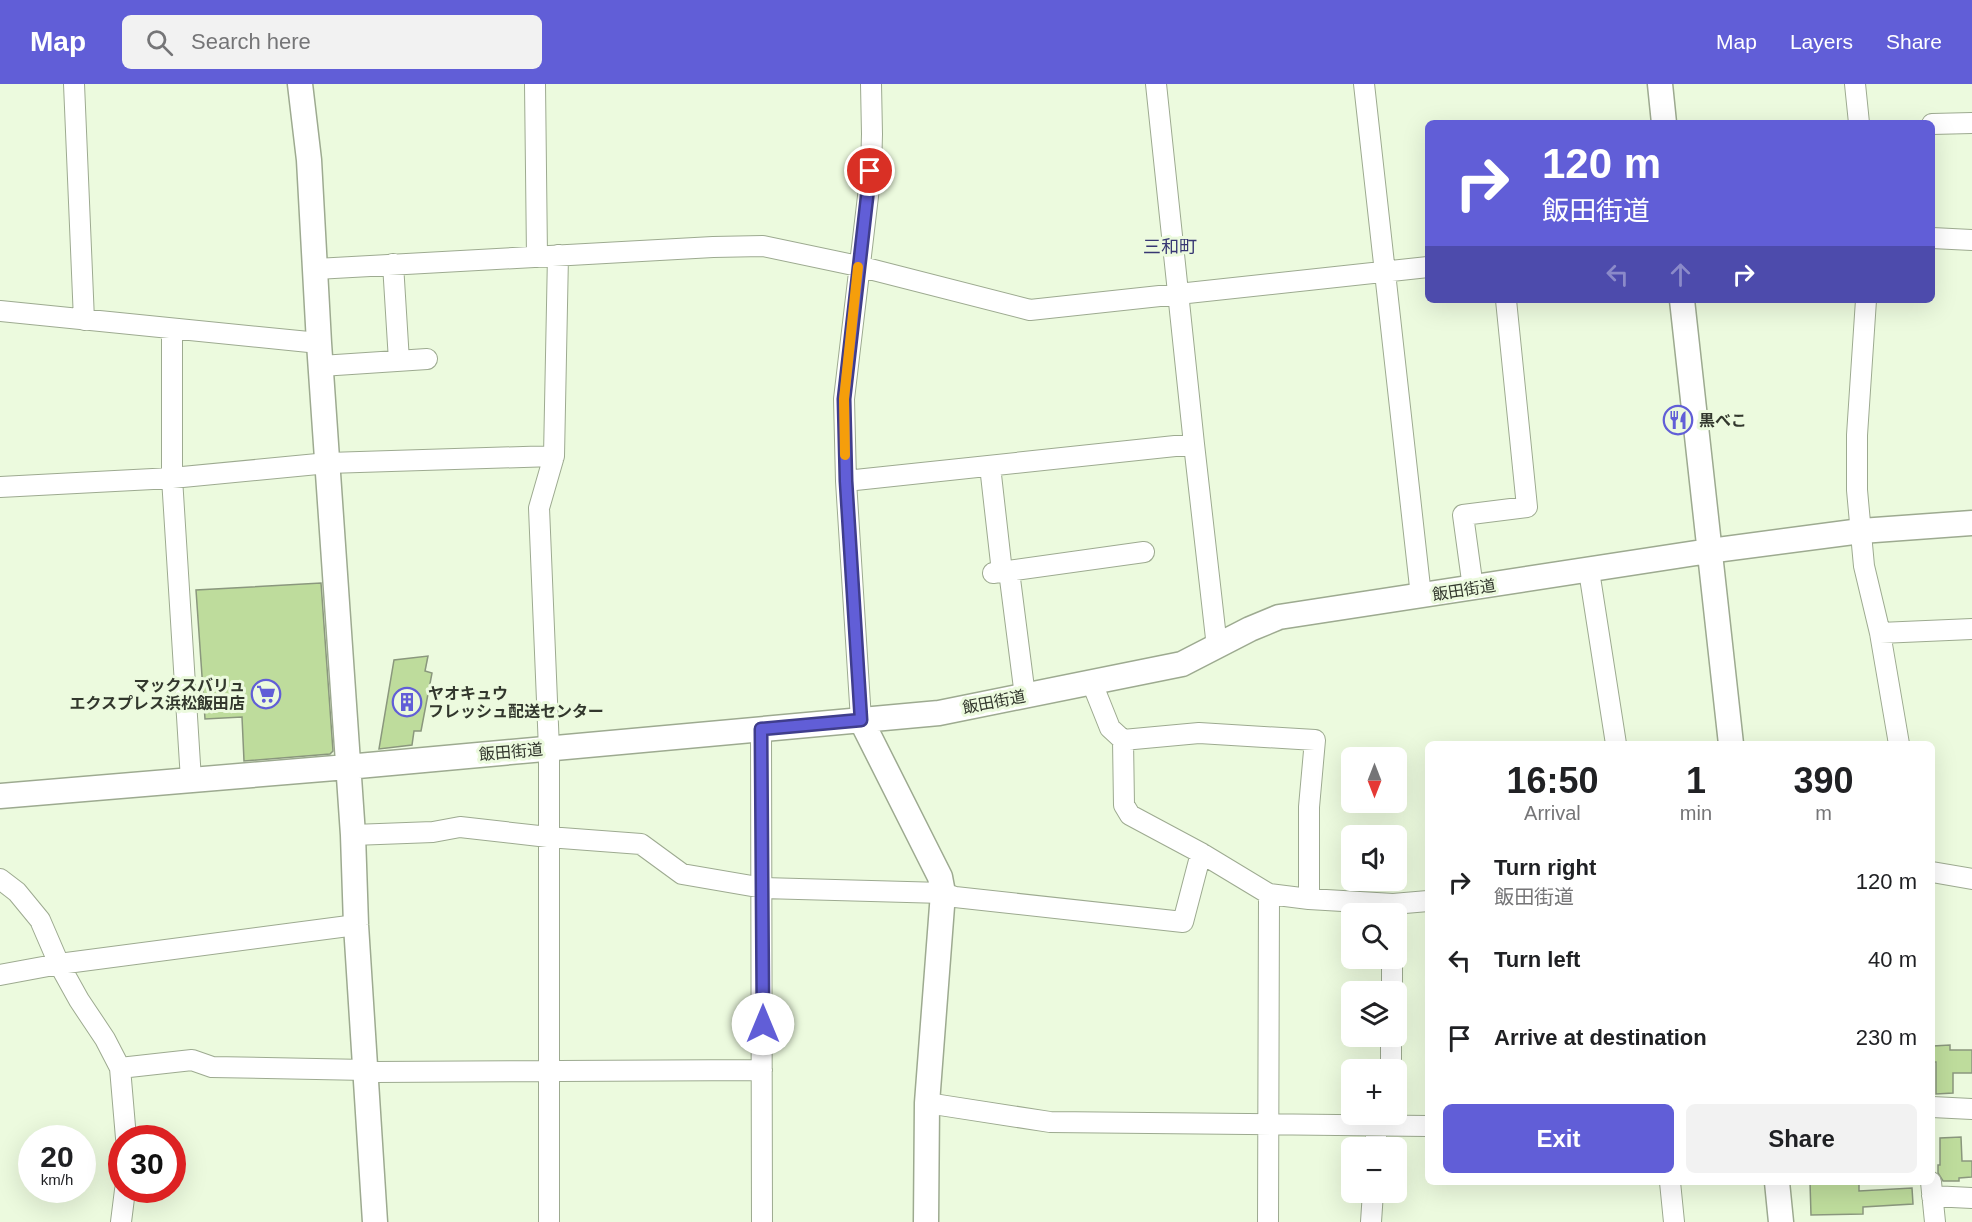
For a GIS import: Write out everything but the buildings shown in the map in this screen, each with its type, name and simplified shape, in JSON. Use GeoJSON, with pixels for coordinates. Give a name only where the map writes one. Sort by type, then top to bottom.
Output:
{"type":"FeatureCollection","features":[{"type":"Feature","properties":{"kind":"street"},"geometry":{"type":"LineString","coordinates":[[74,84],[84,320]]}},
{"type":"Feature","properties":{"kind":"street"},"geometry":{"type":"LineString","coordinates":[[300,84],[309,160],[353,835],[356,925],[375,1222]]}},
{"type":"Feature","properties":{"kind":"street"},"geometry":{"type":"LineString","coordinates":[[535,84],[537,256]]}},
{"type":"Feature","properties":{"kind":"street"},"geometry":{"type":"LineString","coordinates":[[871,84],[870,171],[844,399],[846,481],[861,720],[940,877],[943,893],[927,1103],[926,1222]]}},
{"type":"Feature","properties":{"kind":"street"},"geometry":{"type":"LineString","coordinates":[[1156,84],[1217,647]]}},
{"type":"Feature","properties":{"kind":"street"},"geometry":{"type":"LineString","coordinates":[[1364,84],[1421,596]]}},
{"type":"Feature","properties":{"kind":"street"},"geometry":{"type":"LineString","coordinates":[[1659,84],[1664,120]]}},
{"type":"Feature","properties":{"kind":"street"},"geometry":{"type":"LineString","coordinates":[[1855,84],[1859,120]]}},
{"type":"Feature","properties":{"kind":"street"},"geometry":{"type":"LineString","coordinates":[[1935,124],[1972,123]]}},
{"type":"Feature","properties":{"kind":"street"},"geometry":{"type":"LineString","coordinates":[[1935,238],[1972,240]]}},
{"type":"Feature","properties":{"kind":"street"},"geometry":{"type":"LineString","coordinates":[[316,268],[763,246],[858,266],[1030,310],[1425,267]]}},
{"type":"Feature","properties":{"kind":"street"},"geometry":{"type":"LineString","coordinates":[[549,1222],[549,749],[539,508],[554,456],[558,255]]}},
{"type":"Feature","properties":{"kind":"street"},"geometry":{"type":"LineString","coordinates":[[393,264],[399,361]]}},
{"type":"Feature","properties":{"kind":"street"},"geometry":{"type":"LineString","coordinates":[[1473,588],[1463,514],[1527,507],[1506,303]]}},
{"type":"Feature","properties":{"kind":"street"},"geometry":{"type":"LineString","coordinates":[[1682,303],[1731,741]]}},
{"type":"Feature","properties":{"kind":"street"},"geometry":{"type":"LineString","coordinates":[[1866,303],[1857,435],[1860,531],[1864,566],[1880,633],[1898,741]]}},
{"type":"Feature","properties":{"kind":"street"},"geometry":{"type":"LineString","coordinates":[[0,311],[172,329],[320,355],[399,361],[427,359]]}},
{"type":"Feature","properties":{"kind":"street"},"geometry":{"type":"LineString","coordinates":[[172,329],[172,478],[191,780]]}},
{"type":"Feature","properties":{"kind":"street"},"geometry":{"type":"LineString","coordinates":[[846,481],[1194,444]]}},
{"type":"Feature","properties":{"kind":"street"},"geometry":{"type":"LineString","coordinates":[[0,487],[172,478],[328,464],[554,456]]}},
{"type":"Feature","properties":{"kind":"street"},"geometry":{"type":"LineString","coordinates":[[990,466],[1001,572],[1025,696]]}},
{"type":"Feature","properties":{"kind":"street","name":"飯田街道"},"geometry":{"type":"LineString","coordinates":[[0,796],[939,713],[1182,664],[1250,629],[1279,617],[1709,551],[1860,531],[1972,523]]}},
{"type":"Feature","properties":{"kind":"street"},"geometry":{"type":"LineString","coordinates":[[1001,572],[1144,552]]}},
{"type":"Feature","properties":{"kind":"street"},"geometry":{"type":"LineString","coordinates":[[1589,571],[1616,741]]}},
{"type":"Feature","properties":{"kind":"street"},"geometry":{"type":"LineString","coordinates":[[1880,633],[1972,629]]}},
{"type":"Feature","properties":{"kind":"street"},"geometry":{"type":"LineString","coordinates":[[1092,683],[1110,728],[1123,740],[1124,805],[1130,815],[1201,853],[1269,894],[1343,903]]}},
{"type":"Feature","properties":{"kind":"street"},"geometry":{"type":"LineString","coordinates":[[761,729],[762,1222]]}},
{"type":"Feature","properties":{"kind":"street"},"geometry":{"type":"LineString","coordinates":[[1123,740],[1199,733],[1315,740],[1309,807],[1309,899]]}},
{"type":"Feature","properties":{"kind":"street"},"geometry":{"type":"LineString","coordinates":[[353,835],[433,832],[459,827],[641,844],[682,874],[763,888],[943,893],[955,897],[1183,922],[1201,853]]}},
{"type":"Feature","properties":{"kind":"street"},"geometry":{"type":"LineString","coordinates":[[1935,873],[1972,879]]}},
{"type":"Feature","properties":{"kind":"street"},"geometry":{"type":"LineString","coordinates":[[0,879],[17,892],[40,920],[59,964],[120,1068],[125,1125]]}},
{"type":"Feature","properties":{"kind":"street"},"geometry":{"type":"LineString","coordinates":[[1268,1222],[1269,894]]}},
{"type":"Feature","properties":{"kind":"street"},"geometry":{"type":"LineString","coordinates":[[1407,906],[1425,902]]}},
{"type":"Feature","properties":{"kind":"street"},"geometry":{"type":"LineString","coordinates":[[0,975],[59,964],[356,925]]}},
{"type":"Feature","properties":{"kind":"street"},"geometry":{"type":"LineString","coordinates":[[120,1068],[192,1060],[212,1067],[375,1072],[762,1070]]}},
{"type":"Feature","properties":{"kind":"street"},"geometry":{"type":"LineString","coordinates":[[927,1103],[1050,1122],[1341,1122]]}},
{"type":"Feature","properties":{"kind":"street"},"geometry":{"type":"LineString","coordinates":[[1935,1107],[1972,1109]]}},
{"type":"Feature","properties":{"kind":"street"},"geometry":{"type":"LineString","coordinates":[[1407,1124],[1425,1126]]}},
{"type":"Feature","properties":{"kind":"street"},"geometry":{"type":"LineString","coordinates":[[1670,1185],[1674,1222]]}},
{"type":"Feature","properties":{"kind":"street"},"geometry":{"type":"LineString","coordinates":[[1777,1185],[1781,1222]]}},
{"type":"Feature","properties":{"kind":"street"},"geometry":{"type":"LineString","coordinates":[[1935,1222],[1931,1189],[1972,1198]]}},
{"type":"Feature","properties":{"kind":"street"},"geometry":{"type":"LineString","coordinates":[[121,1222],[123,1203]]}},
{"type":"Feature","properties":{"kind":"street"},"geometry":{"type":"LineString","coordinates":[[1371,1222],[1372,1203]]}},
{"type":"Feature","properties":{"kind":"slow traffic"},"geometry":{"type":"LineString","coordinates":[[845,455],[844,399],[858,267]]}},
{"type":"Feature","properties":{"kind":"place","name":"黒べこ"},"geometry":{"type":"Point","coordinates":[1678,420]}},
{"type":"Feature","properties":{"kind":"place","name":"マックスバリュ エクスプレス浜松飯田店"},"geometry":{"type":"Point","coordinates":[266,694]}},
{"type":"Feature","properties":{"kind":"place","name":"ヤオキュウ フレッシュ配送センター"},"geometry":{"type":"Point","coordinates":[407,702]}},
{"type":"Feature","properties":{"kind":"district","name":"三和町"},"geometry":{"type":"Point","coordinates":[1170,247]}},
{"type":"Feature","properties":{"kind":"route"},"geometry":{"type":"LineString","coordinates":[[763,1024],[761,729],[861,720],[846,481],[844,399],[870,171]]}}]}
